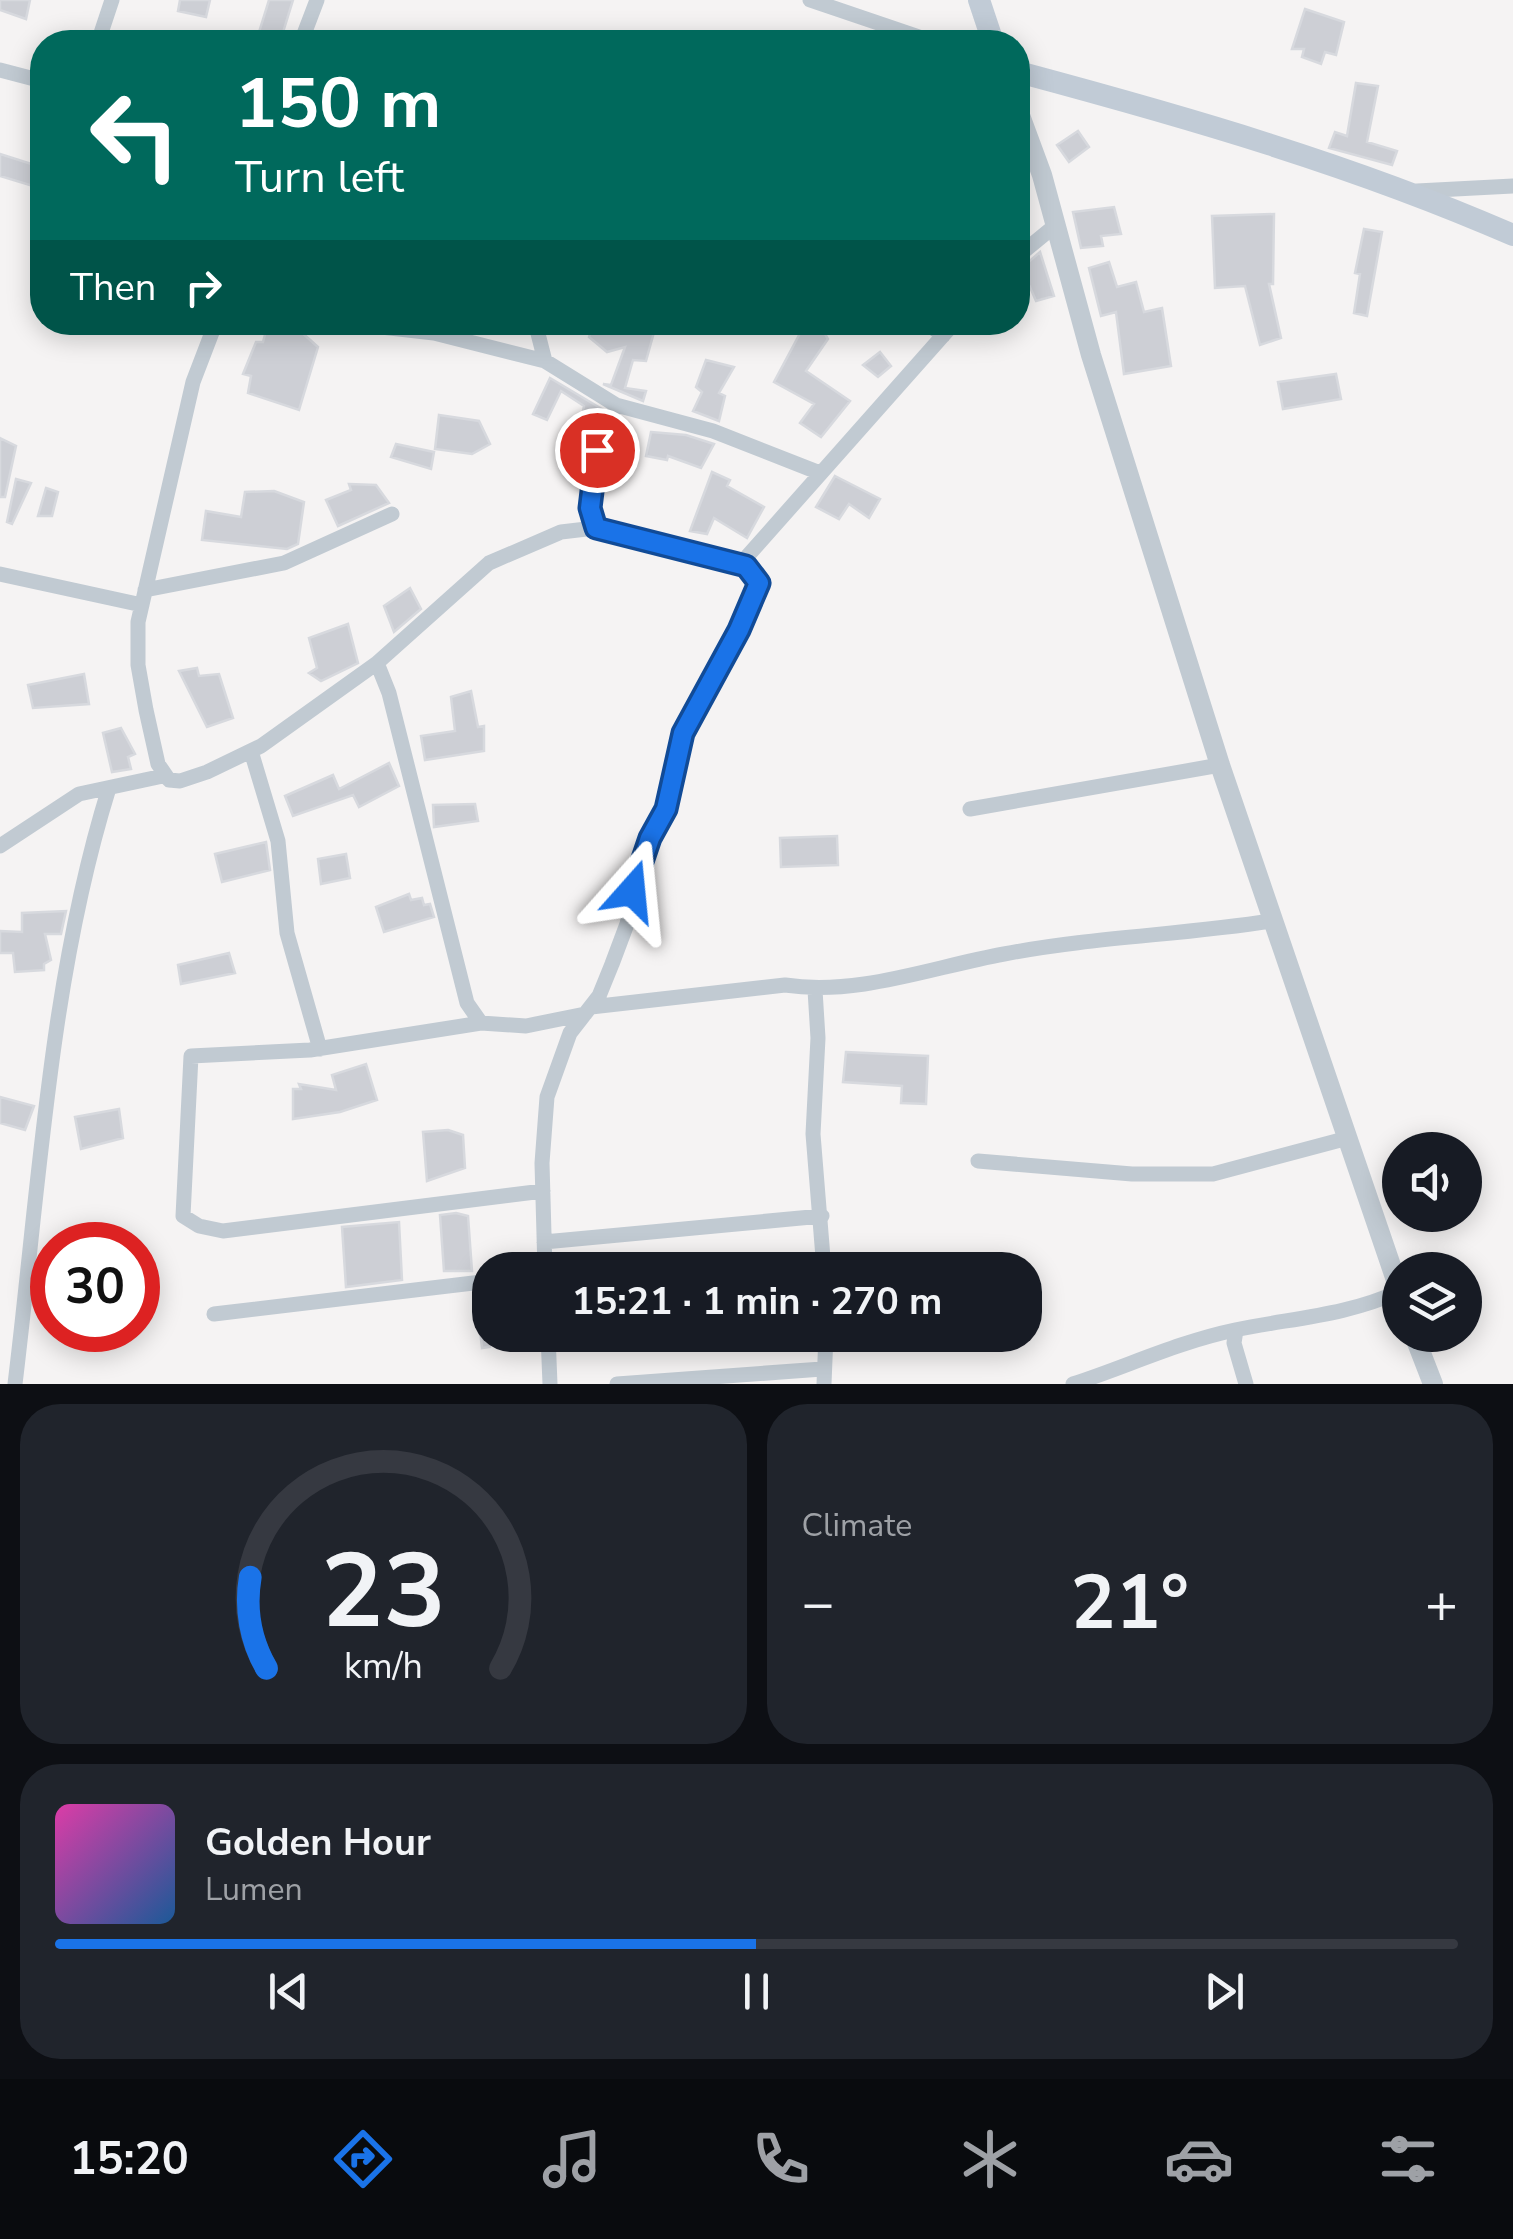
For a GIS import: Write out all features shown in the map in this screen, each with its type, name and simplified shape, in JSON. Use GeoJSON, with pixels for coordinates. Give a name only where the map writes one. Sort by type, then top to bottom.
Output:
{"type":"FeatureCollection","features":[{"type":"Feature","properties":{"kind":"main road"},"geometry":{"type":"LineString","coordinates":[[979,0],[989,30]]}},
{"type":"Feature","properties":{"kind":"main road"},"geometry":{"type":"LineString","coordinates":[[1030,75],[1152,106],[1414,192],[1513,235]]}},
{"type":"Feature","properties":{"kind":"street"},"geometry":{"type":"LineString","coordinates":[[102,30],[112,0]]}},
{"type":"Feature","properties":{"kind":"street"},"geometry":{"type":"LineString","coordinates":[[306,30],[317,0]]}},
{"type":"Feature","properties":{"kind":"street"},"geometry":{"type":"LineString","coordinates":[[810,0],[899,30]]}},
{"type":"Feature","properties":{"kind":"street"},"geometry":{"type":"LineString","coordinates":[[0,70],[30,78]]}},
{"type":"Feature","properties":{"kind":"street"},"geometry":{"type":"LineString","coordinates":[[1030,145],[1057,224],[1091,355],[1220,765],[1387,1252]]}},
{"type":"Feature","properties":{"kind":"street"},"geometry":{"type":"LineString","coordinates":[[1414,192],[1513,186]]}},
{"type":"Feature","properties":{"kind":"street"},"geometry":{"type":"LineString","coordinates":[[1030,246],[1057,224]]}},
{"type":"Feature","properties":{"kind":"street"},"geometry":{"type":"LineString","coordinates":[[163,776],[138,665],[144,598],[193,382],[211,335]]}},
{"type":"Feature","properties":{"kind":"street"},"geometry":{"type":"LineString","coordinates":[[442,335],[545,362],[616,405],[714,431],[820,473]]}},
{"type":"Feature","properties":{"kind":"street"},"geometry":{"type":"LineString","coordinates":[[538,335],[545,362]]}},
{"type":"Feature","properties":{"kind":"street"},"geometry":{"type":"LineString","coordinates":[[545,1252],[543,1191],[548,1097],[570,1033],[588,1011],[627,924],[650,838],[666,809],[683,733],[739,630],[759,583],[744,560],[943,336]]}},
{"type":"Feature","properties":{"kind":"street"},"geometry":{"type":"LineString","coordinates":[[596,528],[590,508],[591,475],[616,405]]}},
{"type":"Feature","properties":{"kind":"street"},"geometry":{"type":"LineString","coordinates":[[0,574],[144,598],[284,563],[392,514]]}},
{"type":"Feature","properties":{"kind":"street"},"geometry":{"type":"LineString","coordinates":[[0,846],[79,794],[163,776],[180,781],[251,751],[377,663],[489,563],[561,532],[596,528],[746,566]]}},
{"type":"Feature","properties":{"kind":"street"},"geometry":{"type":"LineString","coordinates":[[377,663],[389,693],[424,825],[462,988],[481,1023]]}},
{"type":"Feature","properties":{"kind":"street"},"geometry":{"type":"LineString","coordinates":[[251,751],[278,841],[287,932],[320,1048]]}},
{"type":"Feature","properties":{"kind":"street"},"geometry":{"type":"LineString","coordinates":[[970,809],[1220,765]]}},
{"type":"Feature","properties":{"kind":"street"},"geometry":{"type":"LineString","coordinates":[[15,1384],[61,1006],[96,829],[108,788]]}},
{"type":"Feature","properties":{"kind":"street"},"geometry":{"type":"LineString","coordinates":[[543,1191],[223,1231],[199,1226],[182,1216],[191,1056],[320,1048],[481,1023],[526,1026],[588,1011],[785,985],[814,990],[904,978],[1005,954],[1271,921]]}},
{"type":"Feature","properties":{"kind":"street"},"geometry":{"type":"LineString","coordinates":[[814,990],[818,1038],[814,1134],[823,1252]]}},
{"type":"Feature","properties":{"kind":"street"},"geometry":{"type":"LineString","coordinates":[[978,1161],[1132,1174],[1213,1174],[1348,1138]]}},
{"type":"Feature","properties":{"kind":"street"},"geometry":{"type":"LineString","coordinates":[[544,1242],[822,1216]]}},
{"type":"Feature","properties":{"kind":"street"},"geometry":{"type":"LineString","coordinates":[[214,1314],[472,1284]]}},
{"type":"Feature","properties":{"kind":"street"},"geometry":{"type":"LineString","coordinates":[[1073,1384],[1164,1348],[1236,1330],[1362,1309],[1382,1300]]}},
{"type":"Feature","properties":{"kind":"street"},"geometry":{"type":"LineString","coordinates":[[1236,1330],[1234,1343],[1246,1384]]}},
{"type":"Feature","properties":{"kind":"street"},"geometry":{"type":"LineString","coordinates":[[549,1352],[550,1384]]}},
{"type":"Feature","properties":{"kind":"street"},"geometry":{"type":"LineString","coordinates":[[617,1384],[823,1377],[825,1352]]}},
{"type":"Feature","properties":{"kind":"street"},"geometry":{"type":"LineString","coordinates":[[1421,1352],[1433,1384]]}},
{"type":"Feature","properties":{"kind":"building"},"geometry":{"type":"Polygon","coordinates":[[[0,0],[30,0],[26,19],[0,10],[0,0]]]}},
{"type":"Feature","properties":{"kind":"building"},"geometry":{"type":"Polygon","coordinates":[[[180,0],[210,0],[206,17],[178,11],[180,0]]]}},
{"type":"Feature","properties":{"kind":"building"},"geometry":{"type":"Polygon","coordinates":[[[269,0],[293,0],[284,30],[260,30],[269,0]]]}},
{"type":"Feature","properties":{"kind":"building"},"geometry":{"type":"Polygon","coordinates":[[[1305,9],[1344,22],[1336,55],[1325,52],[1321,64],[1302,57],[1304,49],[1292,49],[1305,9]]]}},
{"type":"Feature","properties":{"kind":"building"},"geometry":{"type":"Polygon","coordinates":[[[1356,83],[1378,86],[1367,142],[1397,151],[1392,165],[1329,148],[1335,132],[1347,136],[1356,83]]]}},
{"type":"Feature","properties":{"kind":"building"},"geometry":{"type":"Polygon","coordinates":[[[1078,131],[1089,147],[1069,162],[1057,145],[1078,131]]]}},
{"type":"Feature","properties":{"kind":"building"},"geometry":{"type":"Polygon","coordinates":[[[0,154],[30,164],[30,185],[0,176],[0,154]]]}},
{"type":"Feature","properties":{"kind":"building"},"geometry":{"type":"Polygon","coordinates":[[[1114,207],[1121,234],[1101,236],[1103,246],[1081,248],[1073,212],[1114,207]]]}},
{"type":"Feature","properties":{"kind":"building"},"geometry":{"type":"Polygon","coordinates":[[[1274,214],[1273,284],[1269,284],[1281,338],[1260,345],[1245,286],[1215,288],[1212,216],[1274,214]]]}},
{"type":"Feature","properties":{"kind":"building"},"geometry":{"type":"Polygon","coordinates":[[[1364,229],[1382,232],[1367,316],[1354,313],[1360,274],[1355,273],[1364,229]]]}},
{"type":"Feature","properties":{"kind":"building"},"geometry":{"type":"Polygon","coordinates":[[[1040,252],[1054,296],[1036,301],[1030,287],[1030,261],[1040,252]]]}},
{"type":"Feature","properties":{"kind":"building"},"geometry":{"type":"Polygon","coordinates":[[[1109,262],[1117,287],[1136,282],[1144,312],[1162,308],[1171,366],[1124,374],[1116,312],[1101,316],[1089,268],[1109,262]]]}},
{"type":"Feature","properties":{"kind":"building"},"geometry":{"type":"Polygon","coordinates":[[[265,335],[305,335],[318,347],[299,410],[248,393],[251,376],[243,374],[256,342],[263,342],[265,335]]]}},
{"type":"Feature","properties":{"kind":"building"},"geometry":{"type":"Polygon","coordinates":[[[653,335],[646,361],[633,360],[625,388],[646,391],[643,401],[603,384],[611,385],[625,347],[607,352],[589,337],[653,335]]]}},
{"type":"Feature","properties":{"kind":"building"},"geometry":{"type":"Polygon","coordinates":[[[799,335],[826,335],[828,339],[806,371],[850,401],[821,437],[800,423],[814,404],[774,382],[799,335]]]}},
{"type":"Feature","properties":{"kind":"building"},"geometry":{"type":"Polygon","coordinates":[[[880,352],[891,366],[878,377],[863,365],[880,352]]]}},
{"type":"Feature","properties":{"kind":"building"},"geometry":{"type":"Polygon","coordinates":[[[706,360],[734,367],[719,393],[725,396],[719,421],[693,411],[702,392],[696,387],[706,360]]]}},
{"type":"Feature","properties":{"kind":"building"},"geometry":{"type":"Polygon","coordinates":[[[1336,374],[1341,399],[1283,409],[1278,382],[1336,374]]]}},
{"type":"Feature","properties":{"kind":"building"},"geometry":{"type":"Polygon","coordinates":[[[550,378],[602,409],[592,422],[596,423],[588,445],[576,444],[584,406],[561,391],[547,420],[533,414],[550,378]]]}},
{"type":"Feature","properties":{"kind":"building"},"geometry":{"type":"Polygon","coordinates":[[[439,415],[479,421],[490,444],[472,454],[435,449],[439,415]]]}},
{"type":"Feature","properties":{"kind":"building"},"geometry":{"type":"Polygon","coordinates":[[[651,432],[686,435],[714,444],[701,468],[668,456],[667,460],[646,456],[651,432]]]}},
{"type":"Feature","properties":{"kind":"building"},"geometry":{"type":"Polygon","coordinates":[[[0,438],[16,446],[5,497],[0,497],[0,438]]]}},
{"type":"Feature","properties":{"kind":"building"},"geometry":{"type":"Polygon","coordinates":[[[396,444],[434,452],[431,469],[391,457],[396,444]]]}},
{"type":"Feature","properties":{"kind":"building"},"geometry":{"type":"Polygon","coordinates":[[[712,472],[730,480],[727,486],[764,507],[747,538],[714,518],[707,534],[690,531],[712,472]]]}},
{"type":"Feature","properties":{"kind":"building"},"geometry":{"type":"Polygon","coordinates":[[[835,476],[880,499],[869,518],[849,504],[839,519],[816,507],[835,476]]]}},
{"type":"Feature","properties":{"kind":"building"},"geometry":{"type":"Polygon","coordinates":[[[16,479],[31,483],[12,524],[7,522],[16,479]]]}},
{"type":"Feature","properties":{"kind":"building"},"geometry":{"type":"Polygon","coordinates":[[[349,484],[376,485],[389,503],[338,526],[326,500],[351,490],[349,484]]]}},
{"type":"Feature","properties":{"kind":"building"},"geometry":{"type":"Polygon","coordinates":[[[46,488],[58,492],[52,516],[38,516],[46,488]]]}},
{"type":"Feature","properties":{"kind":"building"},"geometry":{"type":"Polygon","coordinates":[[[274,491],[304,502],[298,544],[287,549],[202,540],[206,511],[241,517],[245,492],[274,491]]]}},
{"type":"Feature","properties":{"kind":"building"},"geometry":{"type":"Polygon","coordinates":[[[410,588],[421,609],[394,632],[384,606],[410,588]]]}},
{"type":"Feature","properties":{"kind":"building"},"geometry":{"type":"Polygon","coordinates":[[[348,624],[358,663],[321,681],[309,673],[317,668],[309,638],[348,624]]]}},
{"type":"Feature","properties":{"kind":"building"},"geometry":{"type":"Polygon","coordinates":[[[197,668],[199,676],[219,674],[233,718],[207,727],[179,671],[197,668]]]}},
{"type":"Feature","properties":{"kind":"building"},"geometry":{"type":"Polygon","coordinates":[[[84,674],[89,704],[33,708],[28,685],[84,674]]]}},
{"type":"Feature","properties":{"kind":"building"},"geometry":{"type":"Polygon","coordinates":[[[471,691],[478,727],[484,726],[484,751],[425,760],[421,736],[455,731],[451,697],[471,691]]]}},
{"type":"Feature","properties":{"kind":"building"},"geometry":{"type":"Polygon","coordinates":[[[121,728],[135,754],[128,757],[131,769],[112,772],[103,733],[121,728]]]}},
{"type":"Feature","properties":{"kind":"building"},"geometry":{"type":"Polygon","coordinates":[[[389,763],[399,786],[359,807],[353,795],[293,816],[285,796],[333,775],[339,789],[389,763]]]}},
{"type":"Feature","properties":{"kind":"building"},"geometry":{"type":"Polygon","coordinates":[[[475,804],[478,821],[434,827],[433,805],[475,804]]]}},
{"type":"Feature","properties":{"kind":"building"},"geometry":{"type":"Polygon","coordinates":[[[837,836],[838,865],[781,867],[780,838],[837,836]]]}},
{"type":"Feature","properties":{"kind":"building"},"geometry":{"type":"Polygon","coordinates":[[[266,842],[270,870],[222,882],[215,854],[266,842]]]}},
{"type":"Feature","properties":{"kind":"building"},"geometry":{"type":"Polygon","coordinates":[[[346,854],[350,878],[321,884],[318,859],[346,854]]]}},
{"type":"Feature","properties":{"kind":"building"},"geometry":{"type":"Polygon","coordinates":[[[409,894],[411,900],[422,898],[424,905],[430,904],[434,917],[384,932],[376,907],[409,894]]]}},
{"type":"Feature","properties":{"kind":"building"},"geometry":{"type":"Polygon","coordinates":[[[66,911],[61,934],[45,934],[51,960],[44,964],[44,970],[15,972],[13,953],[0,953],[0,931],[22,932],[22,913],[66,911]]]}},
{"type":"Feature","properties":{"kind":"building"},"geometry":{"type":"Polygon","coordinates":[[[229,953],[235,973],[181,984],[178,965],[229,953]]]}},
{"type":"Feature","properties":{"kind":"building"},"geometry":{"type":"Polygon","coordinates":[[[846,1052],[928,1056],[926,1104],[901,1103],[902,1086],[843,1082],[846,1052]]]}},
{"type":"Feature","properties":{"kind":"building"},"geometry":{"type":"Polygon","coordinates":[[[366,1064],[377,1100],[340,1112],[293,1119],[293,1089],[301,1089],[299,1084],[336,1090],[332,1075],[366,1064]]]}},
{"type":"Feature","properties":{"kind":"building"},"geometry":{"type":"Polygon","coordinates":[[[0,1097],[34,1106],[25,1130],[0,1123],[0,1097]]]}},
{"type":"Feature","properties":{"kind":"building"},"geometry":{"type":"Polygon","coordinates":[[[119,1109],[123,1138],[81,1149],[75,1117],[119,1109]]]}},
{"type":"Feature","properties":{"kind":"building"},"geometry":{"type":"Polygon","coordinates":[[[448,1130],[463,1135],[465,1168],[427,1181],[423,1132],[448,1130]]]}},
{"type":"Feature","properties":{"kind":"building"},"geometry":{"type":"Polygon","coordinates":[[[440,1215],[468,1216],[472,1271],[444,1271],[440,1215]]]}},
{"type":"Feature","properties":{"kind":"building"},"geometry":{"type":"Polygon","coordinates":[[[399,1222],[402,1280],[346,1287],[342,1227],[399,1222]]]}},
{"type":"Feature","properties":{"kind":"route"},"geometry":{"type":"LineString","coordinates":[[597,450],[590,508],[596,528],[746,566],[759,583],[739,630],[683,733],[666,809],[650,838],[632,891]]}}]}
